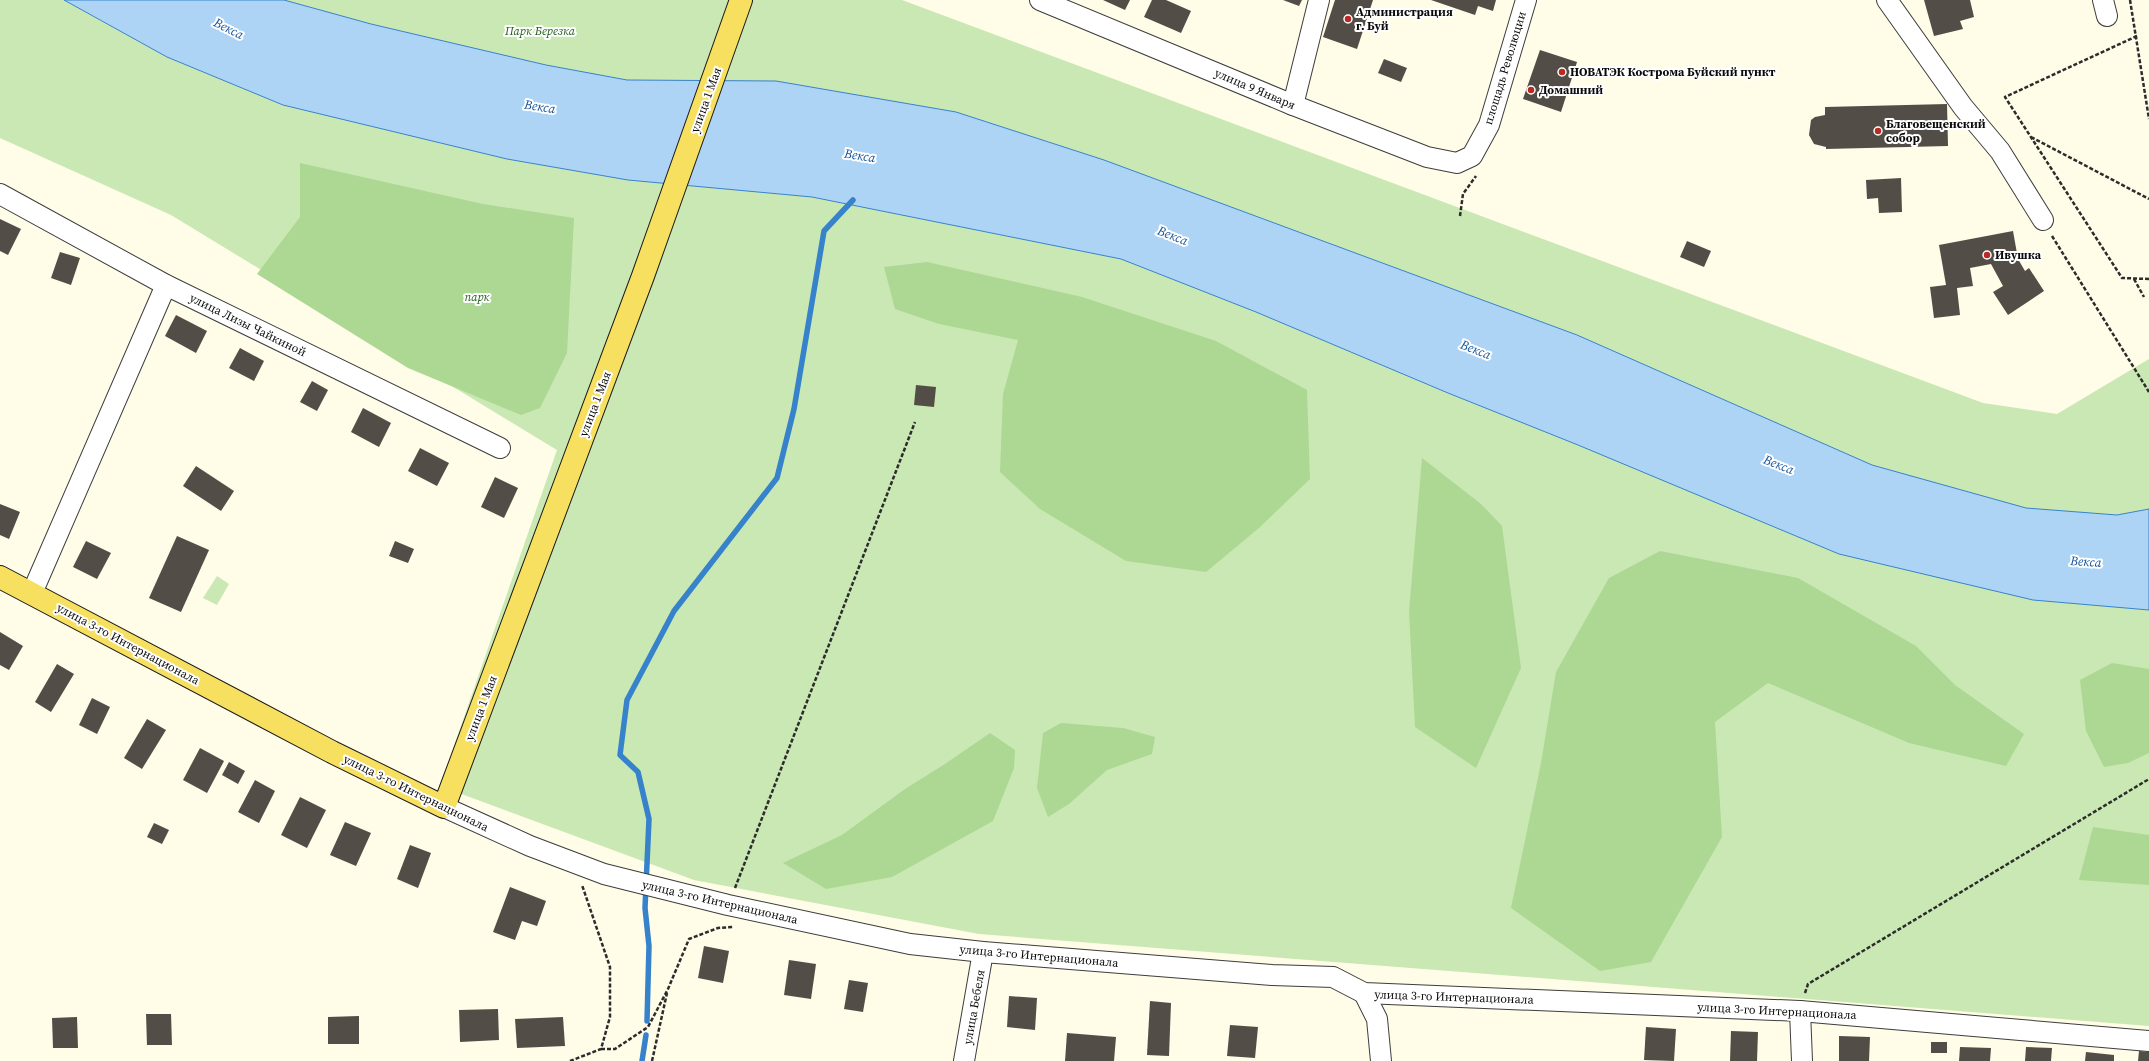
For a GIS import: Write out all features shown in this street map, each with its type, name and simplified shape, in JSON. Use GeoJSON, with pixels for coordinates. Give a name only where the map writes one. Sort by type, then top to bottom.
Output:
{"type":"FeatureCollection","features":[{"type":"Feature","properties":{"kind":"main road","name":"улица 1 Мая"},"geometry":{"type":"LineString","coordinates":[[444,807],[643,276],[740,2]]}},
{"type":"Feature","properties":{"kind":"main road","name":"улица 3-го Интернационала"},"geometry":{"type":"LineString","coordinates":[[0,576],[332,752],[444,807]]}},
{"type":"Feature","properties":{"kind":"street"},"geometry":{"type":"LineString","coordinates":[[1293,105],[1319,0]]}},
{"type":"Feature","properties":{"kind":"street","name":"площадь Революции"},"geometry":{"type":"LineString","coordinates":[[1472,156],[1489,125],[1526,0]]}},
{"type":"Feature","properties":{"kind":"street"},"geometry":{"type":"LineString","coordinates":[[1887,0],[1963,107],[2000,151],[2043,220]]}},
{"type":"Feature","properties":{"kind":"street","name":"улица 9 Января"},"geometry":{"type":"LineString","coordinates":[[1052,2],[1293,105],[1427,157],[1457,163],[1472,156]]}},
{"type":"Feature","properties":{"kind":"street","name":"улица Лизы Чайкиной"},"geometry":{"type":"LineString","coordinates":[[0,194],[166,285],[500,448]]}},
{"type":"Feature","properties":{"kind":"street"},"geometry":{"type":"LineString","coordinates":[[32,593],[166,285]]}},
{"type":"Feature","properties":{"kind":"street","name":"улица 3-го Интернационала"},"geometry":{"type":"LineString","coordinates":[[444,807],[530,846],[604,874],[728,905],[910,944],[983,952],[1272,975],[1333,977],[1364,993],[1800,1011],[2149,1041]]}},
{"type":"Feature","properties":{"kind":"street","name":"улица Бебеля"},"geometry":{"type":"LineString","coordinates":[[964,1061],[983,952]]}},
{"type":"Feature","properties":{"kind":"street"},"geometry":{"type":"LineString","coordinates":[[1364,993],[1377,1019],[1381,1061]]}},
{"type":"Feature","properties":{"kind":"street"},"geometry":{"type":"LineString","coordinates":[[1800,1011],[1802,1061]]}},
{"type":"Feature","properties":{"kind":"path"},"geometry":{"type":"LineString","coordinates":[[2130,0],[2137,36],[2149,119]]}},
{"type":"Feature","properties":{"kind":"path"},"geometry":{"type":"LineString","coordinates":[[2137,36],[2005,96],[2122,278],[2149,279]]}},
{"type":"Feature","properties":{"kind":"path"},"geometry":{"type":"LineString","coordinates":[[2031,137],[2149,199]]}},
{"type":"Feature","properties":{"kind":"path"},"geometry":{"type":"LineString","coordinates":[[2043,220],[2149,392]]}},
{"type":"Feature","properties":{"kind":"path"},"geometry":{"type":"LineString","coordinates":[[2134,278],[2144,297]]}},
{"type":"Feature","properties":{"kind":"path"},"geometry":{"type":"LineString","coordinates":[[728,905],[915,422]]}},
{"type":"Feature","properties":{"kind":"path"},"geometry":{"type":"LineString","coordinates":[[1800,1011],[1808,984],[2149,778]]}},
{"type":"Feature","properties":{"kind":"path"},"geometry":{"type":"LineString","coordinates":[[581,883],[610,967],[610,1017],[601,1049]]}},
{"type":"Feature","properties":{"kind":"path"},"geometry":{"type":"LineString","coordinates":[[570,1061],[601,1049],[615,1049],[648,1027],[668,989],[690,939],[718,928],[740,926]]}},
{"type":"Feature","properties":{"kind":"path"},"geometry":{"type":"LineString","coordinates":[[652,1061],[668,989]]}},
{"type":"Feature","properties":{"kind":"green space"},"geometry":{"type":"Polygon","coordinates":[[[0,0],[64,0],[167,57],[283,105],[507,159],[628,180],[812,197],[1121,259],[1256,312],[1448,393],[1578,445],[1952,580],[2033,600],[2149,610],[2149,1026],[979,934],[694,880],[440,786],[557,450],[171,215],[0,138],[0,0]]]}},
{"type":"Feature","properties":{"kind":"green space","name":"Парк Березка"},"geometry":{"type":"Polygon","coordinates":[[[284,0],[902,0],[1983,403],[2057,414],[2149,359],[2149,509],[2117,515],[2026,508],[1872,465],[1577,335],[1104,160],[956,112],[776,81],[627,80],[546,65],[371,24],[284,0]]]}},
{"type":"Feature","properties":{"kind":"green space","name":"парк"},"geometry":{"type":"Polygon","coordinates":[[[300,163],[483,204],[574,218],[567,353],[540,408],[521,415],[408,368],[257,274],[300,217],[300,163]]]}},
{"type":"Feature","properties":{"kind":"green space"},"geometry":{"type":"Polygon","coordinates":[[[927,262],[1082,297],[1216,341],[1307,390],[1310,479],[1259,528],[1206,572],[1126,561],[1040,509],[1000,472],[1003,394],[1018,340],[939,324],[895,309],[884,267],[927,262]]]}},
{"type":"Feature","properties":{"kind":"green space"},"geometry":{"type":"Polygon","coordinates":[[[1422,458],[1481,504],[1502,526],[1521,668],[1476,768],[1415,727],[1409,612],[1422,458]]]}},
{"type":"Feature","properties":{"kind":"green space"},"geometry":{"type":"Polygon","coordinates":[[[1660,551],[1798,578],[1916,646],[1955,685],[2024,734],[2006,766],[1909,743],[1768,683],[1715,722],[1722,837],[1651,962],[1600,971],[1511,908],[1541,763],[1556,672],[1609,578],[1660,551]]]}},
{"type":"Feature","properties":{"kind":"green space"},"geometry":{"type":"Polygon","coordinates":[[[217,576],[229,584],[217,605],[203,598],[217,576]]]}},
{"type":"Feature","properties":{"kind":"green space"},"geometry":{"type":"Polygon","coordinates":[[[2112,663],[2149,669],[2149,753],[2128,763],[2104,767],[2086,731],[2080,680],[2112,663]]]}},
{"type":"Feature","properties":{"kind":"green space"},"geometry":{"type":"Polygon","coordinates":[[[1061,723],[1123,728],[1155,737],[1152,754],[1107,770],[1069,804],[1048,817],[1037,788],[1043,733],[1061,723]]]}},
{"type":"Feature","properties":{"kind":"green space"},"geometry":{"type":"Polygon","coordinates":[[[990,733],[1015,750],[1014,768],[993,821],[892,877],[826,889],[783,863],[842,835],[905,789],[990,733]]]}},
{"type":"Feature","properties":{"kind":"green space"},"geometry":{"type":"Polygon","coordinates":[[[2093,827],[2149,835],[2149,885],[2079,880],[2093,827]]]}},
{"type":"Feature","properties":{"kind":"water","name":"Векса"},"geometry":{"type":"Polygon","coordinates":[[[64,0],[284,0],[371,24],[546,65],[627,80],[776,81],[956,112],[1104,160],[1577,335],[1872,465],[2026,508],[2117,515],[2149,509],[2149,610],[2033,600],[1839,554],[1578,445],[1448,393],[1256,312],[1121,259],[812,197],[628,180],[507,159],[283,105],[167,57],[64,0]]]}},
{"type":"Feature","properties":{"kind":"building"},"geometry":{"type":"Polygon","coordinates":[[[1103,0],[1130,0],[1125,10],[1103,0]]]}},
{"type":"Feature","properties":{"kind":"building"},"geometry":{"type":"Polygon","coordinates":[[[1152,0],[1166,0],[1191,11],[1181,33],[1144,17],[1152,0]]]}},
{"type":"Feature","properties":{"kind":"building"},"geometry":{"type":"Polygon","coordinates":[[[1283,0],[1302,0],[1299,6],[1283,0]]]}},
{"type":"Feature","properties":{"kind":"building","name":"Администрация г. Буй"},"geometry":{"type":"Polygon","coordinates":[[[1335,0],[1373,0],[1357,49],[1323,37],[1335,0]]]}},
{"type":"Feature","properties":{"kind":"building"},"geometry":{"type":"Polygon","coordinates":[[[1431,0],[1496,0],[1493,11],[1478,6],[1475,15],[1431,0]]]}},
{"type":"Feature","properties":{"kind":"building"},"geometry":{"type":"Polygon","coordinates":[[[1924,0],[1970,0],[1974,17],[1960,21],[1963,29],[1934,36],[1924,0]]]}},
{"type":"Feature","properties":{"kind":"building"},"geometry":{"type":"Polygon","coordinates":[[[1540,50],[1577,62],[1561,112],[1523,99],[1540,50]]]}},
{"type":"Feature","properties":{"kind":"building"},"geometry":{"type":"Polygon","coordinates":[[[1384,59],[1407,68],[1401,82],[1378,73],[1384,59]]]}},
{"type":"Feature","properties":{"kind":"building","name":"Благовещенский собор"},"geometry":{"type":"Polygon","coordinates":[[[1947,104],[1948,146],[1826,149],[1826,147],[1814,144],[1809,135],[1811,120],[1815,117],[1825,115],[1825,107],[1947,104]]]}},
{"type":"Feature","properties":{"kind":"building"},"geometry":{"type":"Polygon","coordinates":[[[1901,178],[1902,212],[1879,213],[1878,198],[1867,199],[1866,180],[1901,178]]]}},
{"type":"Feature","properties":{"kind":"building"},"geometry":{"type":"Polygon","coordinates":[[[0,219],[21,229],[8,255],[0,251],[0,219]]]}},
{"type":"Feature","properties":{"kind":"building"},"geometry":{"type":"Polygon","coordinates":[[[2013,231],[2018,259],[2025,271],[2029,268],[2044,291],[2008,315],[1993,292],[2003,286],[1991,264],[1970,268],[1973,286],[1957,288],[1960,315],[1934,318],[1930,287],[1946,285],[1939,245],[2013,231]]]}},
{"type":"Feature","properties":{"kind":"building"},"geometry":{"type":"Polygon","coordinates":[[[1687,241],[1711,251],[1704,267],[1680,257],[1687,241]]]}},
{"type":"Feature","properties":{"kind":"building"},"geometry":{"type":"Polygon","coordinates":[[[60,252],[80,258],[71,285],[51,278],[60,252]]]}},
{"type":"Feature","properties":{"kind":"building"},"geometry":{"type":"Polygon","coordinates":[[[176,315],[207,331],[196,353],[165,336],[176,315]]]}},
{"type":"Feature","properties":{"kind":"building"},"geometry":{"type":"Polygon","coordinates":[[[240,348],[264,361],[254,381],[229,368],[240,348]]]}},
{"type":"Feature","properties":{"kind":"building"},"geometry":{"type":"Polygon","coordinates":[[[312,381],[328,390],[317,411],[300,402],[312,381]]]}},
{"type":"Feature","properties":{"kind":"building"},"geometry":{"type":"Polygon","coordinates":[[[916,385],[936,387],[934,407],[914,405],[916,385]]]}},
{"type":"Feature","properties":{"kind":"building"},"geometry":{"type":"Polygon","coordinates":[[[363,408],[391,423],[379,447],[351,432],[363,408]]]}},
{"type":"Feature","properties":{"kind":"building"},"geometry":{"type":"Polygon","coordinates":[[[420,448],[449,463],[437,486],[408,471],[420,448]]]}},
{"type":"Feature","properties":{"kind":"building"},"geometry":{"type":"Polygon","coordinates":[[[196,466],[234,491],[221,511],[183,486],[196,466]]]}},
{"type":"Feature","properties":{"kind":"building"},"geometry":{"type":"Polygon","coordinates":[[[495,477],[518,488],[504,518],[481,507],[495,477]]]}},
{"type":"Feature","properties":{"kind":"building"},"geometry":{"type":"Polygon","coordinates":[[[0,504],[20,512],[9,539],[0,535],[0,504]]]}},
{"type":"Feature","properties":{"kind":"building"},"geometry":{"type":"Polygon","coordinates":[[[177,536],[209,550],[181,612],[149,598],[177,536]]]}},
{"type":"Feature","properties":{"kind":"building"},"geometry":{"type":"Polygon","coordinates":[[[86,541],[111,553],[97,579],[73,567],[86,541]]]}},
{"type":"Feature","properties":{"kind":"building"},"geometry":{"type":"Polygon","coordinates":[[[395,541],[414,549],[408,563],[389,556],[395,541]]]}},
{"type":"Feature","properties":{"kind":"building"},"geometry":{"type":"Polygon","coordinates":[[[0,632],[23,646],[9,670],[0,665],[0,632]]]}},
{"type":"Feature","properties":{"kind":"building"},"geometry":{"type":"Polygon","coordinates":[[[57,664],[74,674],[51,712],[35,702],[57,664]]]}},
{"type":"Feature","properties":{"kind":"building"},"geometry":{"type":"Polygon","coordinates":[[[92,698],[110,707],[97,734],[79,725],[92,698]]]}},
{"type":"Feature","properties":{"kind":"building"},"geometry":{"type":"Polygon","coordinates":[[[147,719],[166,730],[142,769],[124,758],[147,719]]]}},
{"type":"Feature","properties":{"kind":"building"},"geometry":{"type":"Polygon","coordinates":[[[200,748],[224,761],[207,793],[183,780],[200,748]]]}},
{"type":"Feature","properties":{"kind":"building"},"geometry":{"type":"Polygon","coordinates":[[[229,762],[245,771],[238,784],[222,775],[229,762]]]}},
{"type":"Feature","properties":{"kind":"building"},"geometry":{"type":"Polygon","coordinates":[[[255,780],[275,791],[259,823],[238,812],[255,780]]]}},
{"type":"Feature","properties":{"kind":"building"},"geometry":{"type":"Polygon","coordinates":[[[300,797],[326,810],[307,848],[281,835],[300,797]]]}},
{"type":"Feature","properties":{"kind":"building"},"geometry":{"type":"Polygon","coordinates":[[[345,822],[371,833],[356,866],[330,855],[345,822]]]}},
{"type":"Feature","properties":{"kind":"building"},"geometry":{"type":"Polygon","coordinates":[[[154,823],[169,830],[162,844],[147,837],[154,823]]]}},
{"type":"Feature","properties":{"kind":"building"},"geometry":{"type":"Polygon","coordinates":[[[410,845],[431,853],[418,888],[397,879],[410,845]]]}},
{"type":"Feature","properties":{"kind":"building"},"geometry":{"type":"Polygon","coordinates":[[[510,887],[546,901],[537,926],[522,921],[515,940],[493,932],[510,887]]]}},
{"type":"Feature","properties":{"kind":"building"},"geometry":{"type":"Polygon","coordinates":[[[704,946],[729,951],[723,983],[698,978],[704,946]]]}},
{"type":"Feature","properties":{"kind":"building"},"geometry":{"type":"Polygon","coordinates":[[[789,960],[816,964],[811,999],[784,995],[789,960]]]}},
{"type":"Feature","properties":{"kind":"building"},"geometry":{"type":"Polygon","coordinates":[[[849,980],[868,983],[863,1012],[844,1009],[849,980]]]}},
{"type":"Feature","properties":{"kind":"building"},"geometry":{"type":"Polygon","coordinates":[[[1009,996],[1037,998],[1035,1030],[1007,1027],[1009,996]]]}},
{"type":"Feature","properties":{"kind":"building"},"geometry":{"type":"Polygon","coordinates":[[[1150,1001],[1171,1003],[1169,1056],[1147,1055],[1150,1001]]]}},
{"type":"Feature","properties":{"kind":"building"},"geometry":{"type":"Polygon","coordinates":[[[498,1009],[499,1040],[460,1042],[459,1010],[498,1009]]]}},
{"type":"Feature","properties":{"kind":"building"},"geometry":{"type":"Polygon","coordinates":[[[146,1014],[171,1014],[172,1045],[147,1045],[146,1014]]]}},
{"type":"Feature","properties":{"kind":"building"},"geometry":{"type":"Polygon","coordinates":[[[359,1016],[359,1044],[328,1044],[328,1017],[359,1016]]]}},
{"type":"Feature","properties":{"kind":"building"},"geometry":{"type":"Polygon","coordinates":[[[77,1017],[78,1048],[53,1048],[52,1018],[77,1017]]]}},
{"type":"Feature","properties":{"kind":"building"},"geometry":{"type":"Polygon","coordinates":[[[563,1017],[565,1046],[517,1048],[515,1019],[563,1017]]]}},
{"type":"Feature","properties":{"kind":"building"},"geometry":{"type":"Polygon","coordinates":[[[1230,1025],[1258,1027],[1255,1058],[1227,1056],[1230,1025]]]}},
{"type":"Feature","properties":{"kind":"building"},"geometry":{"type":"Polygon","coordinates":[[[1646,1027],[1676,1029],[1674,1061],[1644,1060],[1646,1027]]]}},
{"type":"Feature","properties":{"kind":"building"},"geometry":{"type":"Polygon","coordinates":[[[1731,1031],[1758,1032],[1757,1061],[1730,1061],[1731,1031]]]}},
{"type":"Feature","properties":{"kind":"building"},"geometry":{"type":"Polygon","coordinates":[[[1067,1033],[1116,1037],[1114,1061],[1065,1061],[1067,1033]]]}},
{"type":"Feature","properties":{"kind":"building"},"geometry":{"type":"Polygon","coordinates":[[[1839,1036],[1870,1037],[1869,1061],[1839,1061],[1839,1036]]]}},
{"type":"Feature","properties":{"kind":"building"},"geometry":{"type":"Polygon","coordinates":[[[1931,1042],[1947,1042],[1947,1053],[1931,1053],[1931,1042]]]}},
{"type":"Feature","properties":{"kind":"building"},"geometry":{"type":"Polygon","coordinates":[[[1960,1047],[1991,1048],[1990,1061],[1959,1061],[1960,1047]]]}},
{"type":"Feature","properties":{"kind":"building"},"geometry":{"type":"Polygon","coordinates":[[[2026,1047],[2052,1048],[2051,1061],[2025,1061],[2026,1047]]]}},
{"type":"Feature","properties":{"kind":"building"},"geometry":{"type":"Polygon","coordinates":[[[2139,1051],[2149,1052],[2149,1061],[2138,1061],[2139,1051]]]}},
{"type":"Feature","properties":{"kind":"building"},"geometry":{"type":"Polygon","coordinates":[[[2086,1052],[2114,1055],[2114,1061],[2085,1061],[2086,1052]]]}},
{"type":"Feature","properties":{"kind":"waterway"},"geometry":{"type":"LineString","coordinates":[[647,1021],[649,946],[645,908],[649,819],[638,772],[620,755],[627,700],[674,611],[777,478],[794,409],[824,231],[853,200]]}},
{"type":"Feature","properties":{"kind":"waterway"},"geometry":{"type":"LineString","coordinates":[[642,1061],[646,1035]]}},
{"type":"Feature","properties":{"kind":"place","name":"Администрация г. Буй"},"geometry":{"type":"Point","coordinates":[1348,19]}},
{"type":"Feature","properties":{"kind":"place","name":"НОВАТЭК Кострома Буйский пункт"},"geometry":{"type":"Point","coordinates":[1562,72]}},
{"type":"Feature","properties":{"kind":"place","name":"Домашний"},"geometry":{"type":"Point","coordinates":[1531,90]}},
{"type":"Feature","properties":{"kind":"place","name":"Благовещенский собор"},"geometry":{"type":"Point","coordinates":[1878,131]}},
{"type":"Feature","properties":{"kind":"place","name":"Ивушка"},"geometry":{"type":"Point","coordinates":[1987,255]}}]}
